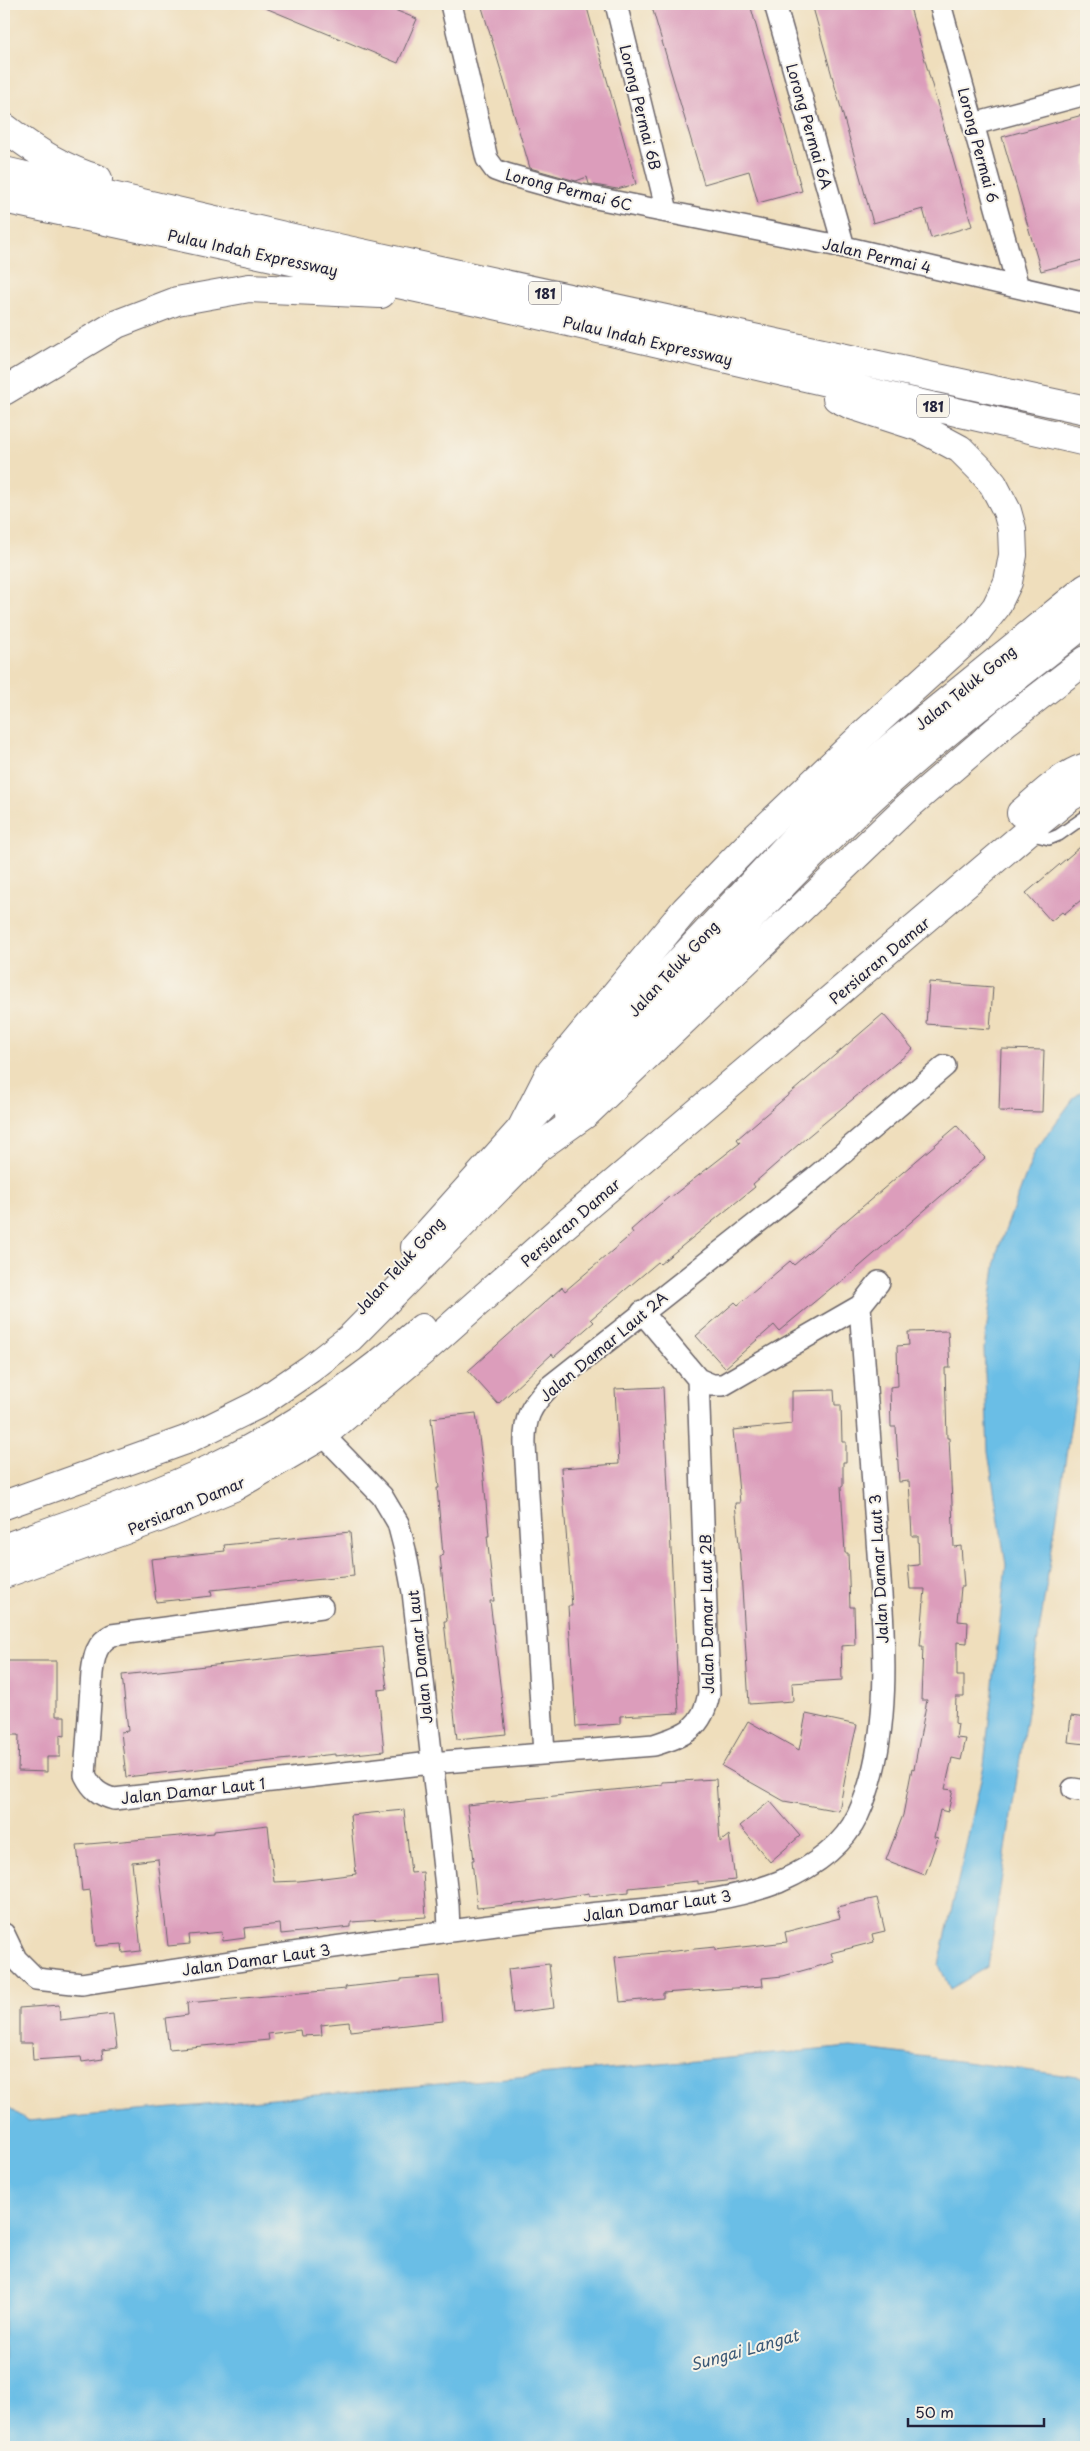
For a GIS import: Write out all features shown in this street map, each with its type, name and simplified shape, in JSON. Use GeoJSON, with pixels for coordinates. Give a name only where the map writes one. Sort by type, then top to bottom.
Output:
{"type":"FeatureCollection","features":[{"type":"Feature","properties":{"kind":"main road"},"geometry":{"type":"LineString","coordinates":[[4,127],[28,146],[80,174],[306,241]]}},
{"type":"Feature","properties":{"kind":"main road","name":"Pulau Indah Expressway"},"geometry":{"type":"LineString","coordinates":[[4,171],[306,241],[1086,410]]}},
{"type":"Feature","properties":{"kind":"main road","name":"Pulau Indah Expressway"},"geometry":{"type":"LineString","coordinates":[[4,199],[482,302],[1086,442]]}},
{"type":"Feature","properties":{"kind":"main road"},"geometry":{"type":"LineString","coordinates":[[4,391],[117,324],[177,301],[249,288],[323,290],[482,302]]}},
{"type":"Feature","properties":{"kind":"main road"},"geometry":{"type":"LineString","coordinates":[[530,1138],[549,1074],[686,910],[756,837],[868,730],[977,631],[996,607],[1008,582],[1013,555],[1012,529],[1006,511],[993,484],[960,449],[920,427],[851,405],[780,370]]}},
{"type":"Feature","properties":{"kind":"main road","name":"Jalan Teluk Gong"},"geometry":{"type":"LineString","coordinates":[[4,1505],[186,1440],[257,1405],[350,1338],[530,1138],[755,897],[820,812],[887,750],[1086,588]]}},
{"type":"Feature","properties":{"kind":"main road","name":"Jalan Teluk Gong"},"geometry":{"type":"LineString","coordinates":[[755,897],[839,830],[904,769],[1086,622]]}},
{"type":"Feature","properties":{"kind":"main road"},"geometry":{"type":"LineString","coordinates":[[530,1138],[587,1113],[906,808],[1006,722],[1086,660]]}},
{"type":"Feature","properties":{"kind":"main road","name":"Persiaran Damar"},"geometry":{"type":"LineString","coordinates":[[4,1548],[140,1498],[317,1424],[416,1333],[1053,786],[1077,770],[1086,767]]}},
{"type":"Feature","properties":{"kind":"main road","name":"Persiaran Damar"},"geometry":{"type":"LineString","coordinates":[[4,1574],[161,1517],[234,1487],[317,1424],[430,1345],[566,1224],[1032,828],[1070,797],[1086,788]]}},
{"type":"Feature","properties":{"kind":"street","name":"Lorong Permai 6C"},"geometry":{"type":"LineString","coordinates":[[451,4],[490,166],[514,177],[581,195],[667,211]]}},
{"type":"Feature","properties":{"kind":"street","name":"Lorong Permai 6B"},"geometry":{"type":"LineString","coordinates":[[616,4],[667,211]]}},
{"type":"Feature","properties":{"kind":"street","name":"Lorong Permai 6A"},"geometry":{"type":"LineString","coordinates":[[775,4],[844,247]]}},
{"type":"Feature","properties":{"kind":"street","name":"Lorong Permai 6"},"geometry":{"type":"LineString","coordinates":[[940,4],[1018,287]]}},
{"type":"Feature","properties":{"kind":"street"},"geometry":{"type":"LineString","coordinates":[[974,124],[1086,94]]}},
{"type":"Feature","properties":{"kind":"street","name":"Jalan Permai 4"},"geometry":{"type":"LineString","coordinates":[[667,211],[844,247],[1086,303]]}},
{"type":"Feature","properties":{"kind":"street","name":"Jalan Damar Laut 2A"},"geometry":{"type":"LineString","coordinates":[[544,1753],[524,1427],[528,1415],[548,1387],[814,1178],[945,1066]]}},
{"type":"Feature","properties":{"kind":"street"},"geometry":{"type":"LineString","coordinates":[[642,1312],[698,1379],[712,1385],[723,1385],[860,1306],[879,1282]]}},
{"type":"Feature","properties":{"kind":"street","name":"Jalan Damar Laut 3"},"geometry":{"type":"LineString","coordinates":[[4,1934],[16,1958],[36,1979],[82,1984],[449,1931],[696,1903],[743,1894],[802,1871],[832,1850],[848,1833],[858,1814],[868,1787],[879,1739],[883,1671],[879,1574],[860,1306]]}},
{"type":"Feature","properties":{"kind":"street","name":"Jalan Damar Laut 2B"},"geometry":{"type":"LineString","coordinates":[[431,1763],[654,1745],[680,1737],[696,1726],[706,1709],[709,1666],[698,1379]]}},
{"type":"Feature","properties":{"kind":"street","name":"Jalan Damar Laut"},"geometry":{"type":"LineString","coordinates":[[317,1424],[382,1496],[398,1522],[413,1592],[448,1905],[449,1931]]}},
{"type":"Feature","properties":{"kind":"street","name":"Jalan Damar Laut 1"},"geometry":{"type":"LineString","coordinates":[[322,1607],[112,1635],[103,1639],[94,1658],[92,1673],[85,1775],[95,1792],[114,1799],[431,1763]]}},
{"type":"Feature","properties":{"kind":"lane"},"geometry":{"type":"LineString","coordinates":[[1032,828],[1041,837],[1049,840],[1086,816]]}},
{"type":"Feature","properties":{"kind":"water"},"geometry":{"type":"Polygon","coordinates":[[[1086,1087],[1086,1336],[1083,1345],[988,1967],[950,1989],[939,1965],[984,1766],[1006,1565],[988,1452],[984,1348],[997,1252],[1035,1151],[1074,1098],[1086,1087]]]}},
{"type":"Feature","properties":{"kind":"water","name":"Sungai Langat"},"geometry":{"type":"Polygon","coordinates":[[[851,2047],[1086,2078],[1086,2447],[4,2447],[4,2104],[28,2121],[851,2047]]]}},
{"type":"Feature","properties":{"kind":"building"},"geometry":{"type":"Polygon","coordinates":[[[256,4],[380,4],[417,19],[398,63],[256,4]]]}},
{"type":"Feature","properties":{"kind":"building"},"geometry":{"type":"Polygon","coordinates":[[[481,4],[586,4],[636,184],[617,189],[589,184],[587,177],[576,181],[530,168],[481,4]]]}},
{"type":"Feature","properties":{"kind":"building"},"geometry":{"type":"Polygon","coordinates":[[[651,4],[750,4],[802,191],[758,203],[749,171],[704,184],[651,4]]]}},
{"type":"Feature","properties":{"kind":"building"},"geometry":{"type":"Polygon","coordinates":[[[812,4],[909,4],[972,226],[931,238],[923,209],[873,223],[812,4]]]}},
{"type":"Feature","properties":{"kind":"building"},"geometry":{"type":"Polygon","coordinates":[[[1086,114],[1086,259],[1041,271],[1002,137],[1086,114]]]}},
{"type":"Feature","properties":{"kind":"building"},"geometry":{"type":"Polygon","coordinates":[[[1086,842],[1086,896],[1064,914],[1062,912],[1051,921],[1026,893],[1086,842]]]}},
{"type":"Feature","properties":{"kind":"building"},"geometry":{"type":"Polygon","coordinates":[[[929,982],[993,987],[990,1029],[926,1024],[929,982]]]}},
{"type":"Feature","properties":{"kind":"building"},"geometry":{"type":"Polygon","coordinates":[[[883,1014],[913,1049],[753,1184],[755,1187],[660,1264],[658,1262],[591,1319],[594,1322],[554,1357],[552,1354],[498,1404],[468,1371],[562,1287],[565,1291],[633,1233],[631,1230],[670,1196],[740,1143],[737,1139],[883,1014]]]}},
{"type":"Feature","properties":{"kind":"building"},"geometry":{"type":"Polygon","coordinates":[[[1001,1049],[1044,1050],[1042,1112],[999,1111],[1001,1049]]]}},
{"type":"Feature","properties":{"kind":"building"},"geometry":{"type":"Polygon","coordinates":[[[957,1126],[985,1158],[837,1286],[836,1284],[779,1331],[774,1325],[725,1368],[696,1336],[735,1302],[738,1305],[790,1261],[794,1265],[957,1126]]]}},
{"type":"Feature","properties":{"kind":"building"},"geometry":{"type":"Polygon","coordinates":[[[948,1331],[950,1368],[945,1368],[947,1438],[949,1438],[954,1547],[961,1546],[964,1587],[961,1587],[958,1621],[968,1622],[967,1643],[957,1642],[957,1676],[964,1676],[964,1697],[956,1697],[955,1723],[958,1724],[956,1738],[966,1739],[961,1760],[952,1758],[945,1789],[953,1790],[948,1812],[940,1810],[934,1837],[938,1838],[925,1875],[886,1860],[903,1815],[927,1700],[921,1700],[923,1646],[920,1646],[925,1589],[910,1589],[908,1566],[919,1565],[918,1536],[912,1536],[909,1481],[899,1482],[896,1427],[891,1427],[890,1387],[898,1386],[897,1346],[909,1345],[908,1332],[948,1331]]]}},
{"type":"Feature","properties":{"kind":"building"},"geometry":{"type":"Polygon","coordinates":[[[663,1387],[679,1713],[620,1716],[620,1724],[576,1727],[568,1606],[572,1606],[561,1468],[619,1464],[615,1389],[663,1387]]]}},
{"type":"Feature","properties":{"kind":"building"},"geometry":{"type":"Polygon","coordinates":[[[834,1390],[835,1405],[841,1405],[842,1442],[846,1442],[846,1462],[843,1462],[843,1486],[841,1486],[845,1553],[848,1553],[850,1607],[854,1607],[855,1645],[841,1646],[842,1680],[792,1683],[793,1701],[749,1704],[735,1503],[740,1503],[733,1430],[792,1424],[792,1391],[834,1390]]]}},
{"type":"Feature","properties":{"kind":"building"},"geometry":{"type":"Polygon","coordinates":[[[476,1413],[483,1468],[489,1536],[487,1536],[494,1601],[490,1601],[506,1734],[457,1739],[444,1621],[447,1621],[440,1556],[443,1555],[437,1488],[439,1488],[431,1418],[476,1413]]]}},
{"type":"Feature","properties":{"kind":"building"},"geometry":{"type":"Polygon","coordinates":[[[350,1532],[354,1576],[211,1590],[212,1596],[156,1602],[151,1559],[225,1551],[224,1545],[350,1532]]]}},
{"type":"Feature","properties":{"kind":"building"},"geometry":{"type":"Polygon","coordinates":[[[382,1647],[387,1689],[378,1690],[384,1751],[335,1756],[335,1754],[126,1777],[121,1732],[128,1731],[122,1675],[382,1647]]]}},
{"type":"Feature","properties":{"kind":"building"},"geometry":{"type":"Polygon","coordinates":[[[7,1661],[56,1661],[56,1716],[65,1716],[65,1736],[60,1735],[60,1757],[47,1757],[47,1772],[18,1771],[19,1735],[7,1735],[7,1661]]]}},
{"type":"Feature","properties":{"kind":"building"},"geometry":{"type":"Polygon","coordinates":[[[806,1714],[857,1725],[851,1746],[839,1811],[784,1801],[722,1766],[748,1721],[799,1750],[806,1714]]]}},
{"type":"Feature","properties":{"kind":"building"},"geometry":{"type":"Polygon","coordinates":[[[1071,1716],[1086,1718],[1086,1744],[1068,1742],[1071,1716]]]}},
{"type":"Feature","properties":{"kind":"building"},"geometry":{"type":"Polygon","coordinates":[[[716,1779],[720,1842],[729,1835],[735,1880],[698,1884],[698,1881],[629,1888],[629,1892],[589,1896],[589,1893],[526,1903],[477,1908],[472,1860],[474,1860],[467,1805],[662,1785],[662,1782],[716,1779]]]}},
{"type":"Feature","properties":{"kind":"building"},"geometry":{"type":"Polygon","coordinates":[[[770,1801],[800,1836],[770,1862],[740,1826],[770,1801]]]}},
{"type":"Feature","properties":{"kind":"building"},"geometry":{"type":"Polygon","coordinates":[[[404,1810],[411,1873],[423,1872],[426,1917],[351,1922],[351,1927],[281,1934],[280,1924],[244,1928],[245,1938],[223,1941],[222,1932],[189,1935],[190,1944],[168,1946],[158,1859],[132,1862],[141,1951],[123,1953],[122,1944],[96,1946],[90,1890],[82,1891],[77,1845],[214,1833],[214,1831],[268,1825],[274,1882],[299,1881],[356,1874],[350,1815],[404,1810]]]}},
{"type":"Feature","properties":{"kind":"building"},"geometry":{"type":"Polygon","coordinates":[[[877,1898],[885,1931],[872,1934],[874,1942],[831,1953],[834,1962],[783,1976],[762,1978],[763,1986],[663,1993],[663,1998],[620,2002],[615,1957],[715,1947],[715,1950],[787,1942],[785,1932],[840,1918],[837,1907],[877,1898]]]}},
{"type":"Feature","properties":{"kind":"building"},"geometry":{"type":"Polygon","coordinates":[[[549,1964],[554,2008],[513,2013],[508,1969],[549,1964]]]}},
{"type":"Feature","properties":{"kind":"building"},"geometry":{"type":"Polygon","coordinates":[[[439,1976],[443,2021],[350,2031],[349,2022],[321,2025],[322,2035],[301,2036],[300,2030],[268,2034],[269,2040],[169,2049],[165,2018],[188,2015],[187,2003],[346,1989],[345,1987],[401,1981],[401,1979],[439,1976]]]}},
{"type":"Feature","properties":{"kind":"building"},"geometry":{"type":"Polygon","coordinates":[[[59,2005],[60,2020],[113,2014],[117,2048],[102,2050],[103,2059],[82,2062],[81,2057],[33,2060],[32,2043],[19,2043],[19,2008],[59,2005]]]}}]}
